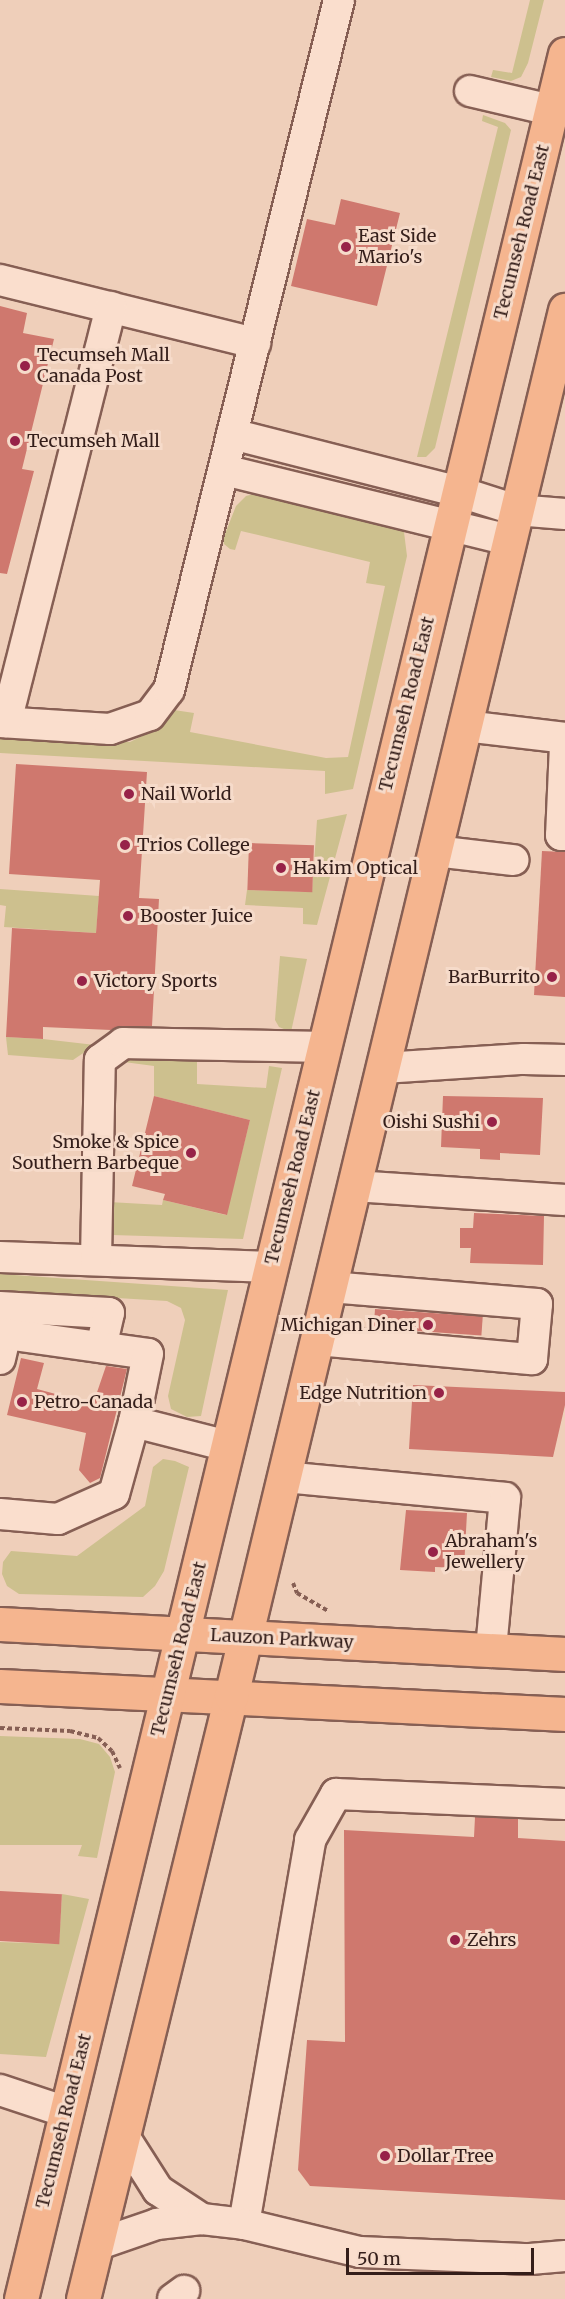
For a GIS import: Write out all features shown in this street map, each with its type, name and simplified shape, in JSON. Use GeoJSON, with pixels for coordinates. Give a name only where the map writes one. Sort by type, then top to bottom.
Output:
{"type":"FeatureCollection","features":[{"type":"Feature","properties":{"kind":"main road","name":"Tecumseh Road East"},"geometry":{"type":"LineString","coordinates":[[21,2299],[565,54]]}},
{"type":"Feature","properties":{"kind":"main road"},"geometry":{"type":"LineString","coordinates":[[83,2299],[565,314]]}},
{"type":"Feature","properties":{"kind":"main road","name":"Lauzon Parkway"},"geometry":{"type":"LineString","coordinates":[[0,1624],[565,1654]]}},
{"type":"Feature","properties":{"kind":"main road"},"geometry":{"type":"LineString","coordinates":[[0,1686],[565,1714]]}},
{"type":"Feature","properties":{"kind":"street"},"geometry":{"type":"LineString","coordinates":[[111,307],[3,722],[110,729],[150,715],[169,690],[339,0]]}},
{"type":"Feature","properties":{"kind":"street"},"geometry":{"type":"LineString","coordinates":[[470,92],[551,110]]}},
{"type":"Feature","properties":{"kind":"street"},"geometry":{"type":"LineString","coordinates":[[0,280],[255,343]]}},
{"type":"Feature","properties":{"kind":"street"},"geometry":{"type":"LineString","coordinates":[[232,434],[460,492],[513,525]]}},
{"type":"Feature","properties":{"kind":"street"},"geometry":{"type":"LineString","coordinates":[[224,470],[451,525],[513,525],[565,514]]}},
{"type":"Feature","properties":{"kind":"street"},"geometry":{"type":"LineString","coordinates":[[465,726],[565,738]]}},
{"type":"Feature","properties":{"kind":"street"},"geometry":{"type":"LineString","coordinates":[[565,745],[561,835],[565,836]]}},
{"type":"Feature","properties":{"kind":"street"},"geometry":{"type":"LineString","coordinates":[[435,851],[513,860]]}},
{"type":"Feature","properties":{"kind":"street"},"geometry":{"type":"LineString","coordinates":[[96,1260],[100,1060],[123,1043],[324,1047]]}},
{"type":"Feature","properties":{"kind":"street"},"geometry":{"type":"LineString","coordinates":[[383,1068],[524,1059],[565,1059]]}},
{"type":"Feature","properties":{"kind":"street"},"geometry":{"type":"LineString","coordinates":[[354,1186],[565,1200]]}},
{"type":"Feature","properties":{"kind":"street"},"geometry":{"type":"LineString","coordinates":[[0,1257],[271,1267]]}},
{"type":"Feature","properties":{"kind":"street"},"geometry":{"type":"LineString","coordinates":[[317,1340],[532,1359],[537,1304],[330,1287]]}},
{"type":"Feature","properties":{"kind":"street"},"geometry":{"type":"LineString","coordinates":[[0,1307],[109,1313],[101,1347]]}},
{"type":"Feature","properties":{"kind":"street"},"geometry":{"type":"LineString","coordinates":[[0,1359],[6,1334],[148,1354],[134,1422],[114,1494],[58,1519],[0,1514]]}},
{"type":"Feature","properties":{"kind":"street"},"geometry":{"type":"LineString","coordinates":[[134,1422],[228,1446]]}},
{"type":"Feature","properties":{"kind":"street"},"geometry":{"type":"LineString","coordinates":[[284,1477],[505,1498],[491,1650]]}},
{"type":"Feature","properties":{"kind":"street"},"geometry":{"type":"LineString","coordinates":[[244,2224],[310,1839],[336,1794],[565,1804]]}},
{"type":"Feature","properties":{"kind":"street"},"geometry":{"type":"LineString","coordinates":[[0,2090],[66,2112]]}},
{"type":"Feature","properties":{"kind":"street"},"geometry":{"type":"LineString","coordinates":[[123,2135],[158,2190],[202,2219]]}},
{"type":"Feature","properties":{"kind":"street"},"geometry":{"type":"LineString","coordinates":[[96,2245],[156,2224],[202,2219],[244,2224],[360,2252],[530,2259],[565,2256]]}},
{"type":"Feature","properties":{"kind":"path"},"geometry":{"type":"LineString","coordinates":[[293,1583],[297,1593],[324,1610]]}},
{"type":"Feature","properties":{"kind":"path"},"geometry":{"type":"LineString","coordinates":[[0,1728],[70,1731],[98,1738],[112,1751],[120,1768]]}},
{"type":"Feature","properties":{"kind":"shaded area"},"geometry":{"type":"Polygon","coordinates":[[[530,0],[544,0],[528,63],[521,77],[511,81],[491,77],[493,70],[512,73],[530,0]]]}},
{"type":"Feature","properties":{"kind":"shaded area"},"geometry":{"type":"Polygon","coordinates":[[[483,115],[505,123],[511,130],[435,448],[426,457],[417,457],[498,127],[482,121],[483,115]]]}},
{"type":"Feature","properties":{"kind":"shaded area"},"geometry":{"type":"Polygon","coordinates":[[[260,492],[390,524],[404,532],[407,556],[353,789],[325,794],[325,771],[0,753],[0,738],[130,742],[148,733],[174,710],[194,713],[190,732],[326,758],[348,757],[385,586],[366,583],[370,562],[241,531],[235,550],[230,549],[224,544],[223,539],[236,506],[246,496],[260,492]]]}},
{"type":"Feature","properties":{"kind":"shaded area"},"geometry":{"type":"Polygon","coordinates":[[[347,814],[317,925],[303,924],[303,908],[245,905],[247,890],[312,892],[317,820],[347,814]]]}},
{"type":"Feature","properties":{"kind":"shaded area"},"geometry":{"type":"Polygon","coordinates":[[[0,889],[99,896],[96,933],[4,927],[6,906],[0,905],[0,889]]]}},
{"type":"Feature","properties":{"kind":"shaded area"},"geometry":{"type":"Polygon","coordinates":[[[280,956],[307,959],[291,1032],[279,1027],[275,1020],[280,956]]]}},
{"type":"Feature","properties":{"kind":"shaded area"},"geometry":{"type":"Polygon","coordinates":[[[6,1037],[95,1045],[73,1060],[8,1055],[6,1037]]]}},
{"type":"Feature","properties":{"kind":"shaded area"},"geometry":{"type":"Polygon","coordinates":[[[126,1057],[154,1060],[197,1057],[197,1084],[266,1088],[269,1066],[282,1068],[243,1239],[112,1235],[109,1202],[162,1205],[163,1200],[226,1215],[250,1120],[154,1096],[154,1066],[124,1062],[126,1057]]]}},
{"type":"Feature","properties":{"kind":"shaded area"},"geometry":{"type":"Polygon","coordinates":[[[0,1274],[228,1290],[201,1416],[187,1417],[171,1409],[168,1396],[185,1320],[181,1308],[167,1301],[0,1291],[0,1274]]]}},
{"type":"Feature","properties":{"kind":"shaded area"},"geometry":{"type":"Polygon","coordinates":[[[163,1459],[189,1467],[164,1571],[155,1586],[143,1597],[19,1594],[7,1586],[2,1574],[3,1562],[11,1551],[77,1556],[145,1506],[153,1467],[163,1459]]]}},
{"type":"Feature","properties":{"kind":"shaded area"},"geometry":{"type":"Polygon","coordinates":[[[0,1736],[80,1739],[99,1744],[110,1757],[115,1772],[97,1858],[78,1856],[82,1845],[0,1845],[0,1736]]]}},
{"type":"Feature","properties":{"kind":"shaded area"},"geometry":{"type":"Polygon","coordinates":[[[62,1894],[89,1899],[46,2057],[0,2054],[0,1942],[59,1944],[62,1894]]]}},
{"type":"Feature","properties":{"kind":"building","name":"East Side Mario's"},"geometry":{"type":"Polygon","coordinates":[[[341,199],[400,213],[377,306],[291,286],[307,219],[335,225],[341,199]]]}},
{"type":"Feature","properties":{"kind":"building","name":"Tecumseh Mall"},"geometry":{"type":"Polygon","coordinates":[[[0,306],[27,313],[23,333],[54,339],[22,469],[34,471],[7,574],[0,573],[0,306]]]}},
{"type":"Feature","properties":{"kind":"building"},"geometry":{"type":"Polygon","coordinates":[[[16,764],[147,772],[139,898],[159,899],[152,1026],[123,1026],[111,1030],[43,1027],[43,1039],[6,1037],[12,928],[96,933],[100,880],[9,874],[16,764]]]}},
{"type":"Feature","properties":{"kind":"building","name":"Hakim Optical"},"geometry":{"type":"Polygon","coordinates":[[[249,843],[314,845],[312,892],[247,890],[249,843]]]}},
{"type":"Feature","properties":{"kind":"building"},"geometry":{"type":"Polygon","coordinates":[[[542,851],[565,852],[565,997],[534,995],[542,851]]]}},
{"type":"Feature","properties":{"kind":"building","name":"Smoke & Spice Southern Barbeque"},"geometry":{"type":"Polygon","coordinates":[[[154,1096],[250,1120],[227,1215],[163,1200],[165,1194],[132,1186],[154,1096]]]}},
{"type":"Feature","properties":{"kind":"building","name":"Oishi Sushi"},"geometry":{"type":"Polygon","coordinates":[[[443,1096],[543,1098],[540,1155],[500,1153],[500,1160],[480,1159],[480,1149],[441,1147],[443,1096]]]}},
{"type":"Feature","properties":{"kind":"building"},"geometry":{"type":"Polygon","coordinates":[[[474,1213],[544,1216],[543,1265],[470,1263],[471,1248],[460,1248],[460,1228],[473,1228],[474,1213]]]}},
{"type":"Feature","properties":{"kind":"building","name":"Michigan Diner"},"geometry":{"type":"Polygon","coordinates":[[[375,1309],[483,1317],[481,1335],[374,1328],[375,1309]]]}},
{"type":"Feature","properties":{"kind":"building"},"geometry":{"type":"Polygon","coordinates":[[[21,1358],[44,1363],[37,1389],[93,1404],[106,1366],[127,1369],[100,1478],[90,1483],[79,1470],[86,1433],[7,1415],[21,1358]]]}},
{"type":"Feature","properties":{"kind":"building"},"geometry":{"type":"Polygon","coordinates":[[[413,1385],[565,1392],[565,1405],[553,1457],[409,1449],[413,1385]]]}},
{"type":"Feature","properties":{"kind":"building","name":"Abraham's Jewellery"},"geometry":{"type":"Polygon","coordinates":[[[406,1510],[467,1513],[464,1568],[435,1567],[435,1572],[400,1570],[406,1510]]]}},
{"type":"Feature","properties":{"kind":"building","name":"Zehrs"},"geometry":{"type":"Polygon","coordinates":[[[475,1817],[518,1819],[518,1838],[565,1841],[565,2200],[310,2186],[298,2170],[307,2040],[345,2042],[344,1830],[474,1837],[475,1817]]]}},
{"type":"Feature","properties":{"kind":"building"},"geometry":{"type":"Polygon","coordinates":[[[0,1891],[62,1894],[59,1944],[0,1941],[0,1891]]]}},
{"type":"Feature","properties":{"kind":"place","name":"East Side Mario's"},"geometry":{"type":"Point","coordinates":[346,247]}},
{"type":"Feature","properties":{"kind":"place","name":"Tecumseh Mall Canada Post"},"geometry":{"type":"Point","coordinates":[25,366]}},
{"type":"Feature","properties":{"kind":"place","name":"Tecumseh Mall"},"geometry":{"type":"Point","coordinates":[15,441]}},
{"type":"Feature","properties":{"kind":"place","name":"Nail World"},"geometry":{"type":"Point","coordinates":[129,794]}},
{"type":"Feature","properties":{"kind":"place","name":"Trios College"},"geometry":{"type":"Point","coordinates":[125,845]}},
{"type":"Feature","properties":{"kind":"place","name":"Hakim Optical"},"geometry":{"type":"Point","coordinates":[281,868]}},
{"type":"Feature","properties":{"kind":"place","name":"Booster Juice"},"geometry":{"type":"Point","coordinates":[128,916]}},
{"type":"Feature","properties":{"kind":"place","name":"BarBurrito"},"geometry":{"type":"Point","coordinates":[552,977]}},
{"type":"Feature","properties":{"kind":"place","name":"Victory Sports"},"geometry":{"type":"Point","coordinates":[82,981]}},
{"type":"Feature","properties":{"kind":"place","name":"Oishi Sushi"},"geometry":{"type":"Point","coordinates":[492,1122]}},
{"type":"Feature","properties":{"kind":"place","name":"Smoke & Spice Southern Barbeque"},"geometry":{"type":"Point","coordinates":[191,1153]}},
{"type":"Feature","properties":{"kind":"place","name":"Michigan Diner"},"geometry":{"type":"Point","coordinates":[428,1325]}},
{"type":"Feature","properties":{"kind":"place","name":"Edge Nutrition"},"geometry":{"type":"Point","coordinates":[439,1393]}},
{"type":"Feature","properties":{"kind":"place","name":"Petro-Canada"},"geometry":{"type":"Point","coordinates":[22,1402]}},
{"type":"Feature","properties":{"kind":"place","name":"Abraham's Jewellery"},"geometry":{"type":"Point","coordinates":[433,1552]}},
{"type":"Feature","properties":{"kind":"place","name":"Zehrs"},"geometry":{"type":"Point","coordinates":[455,1940]}},
{"type":"Feature","properties":{"kind":"place","name":"Dollar Tree"},"geometry":{"type":"Point","coordinates":[385,2156]}}]}
